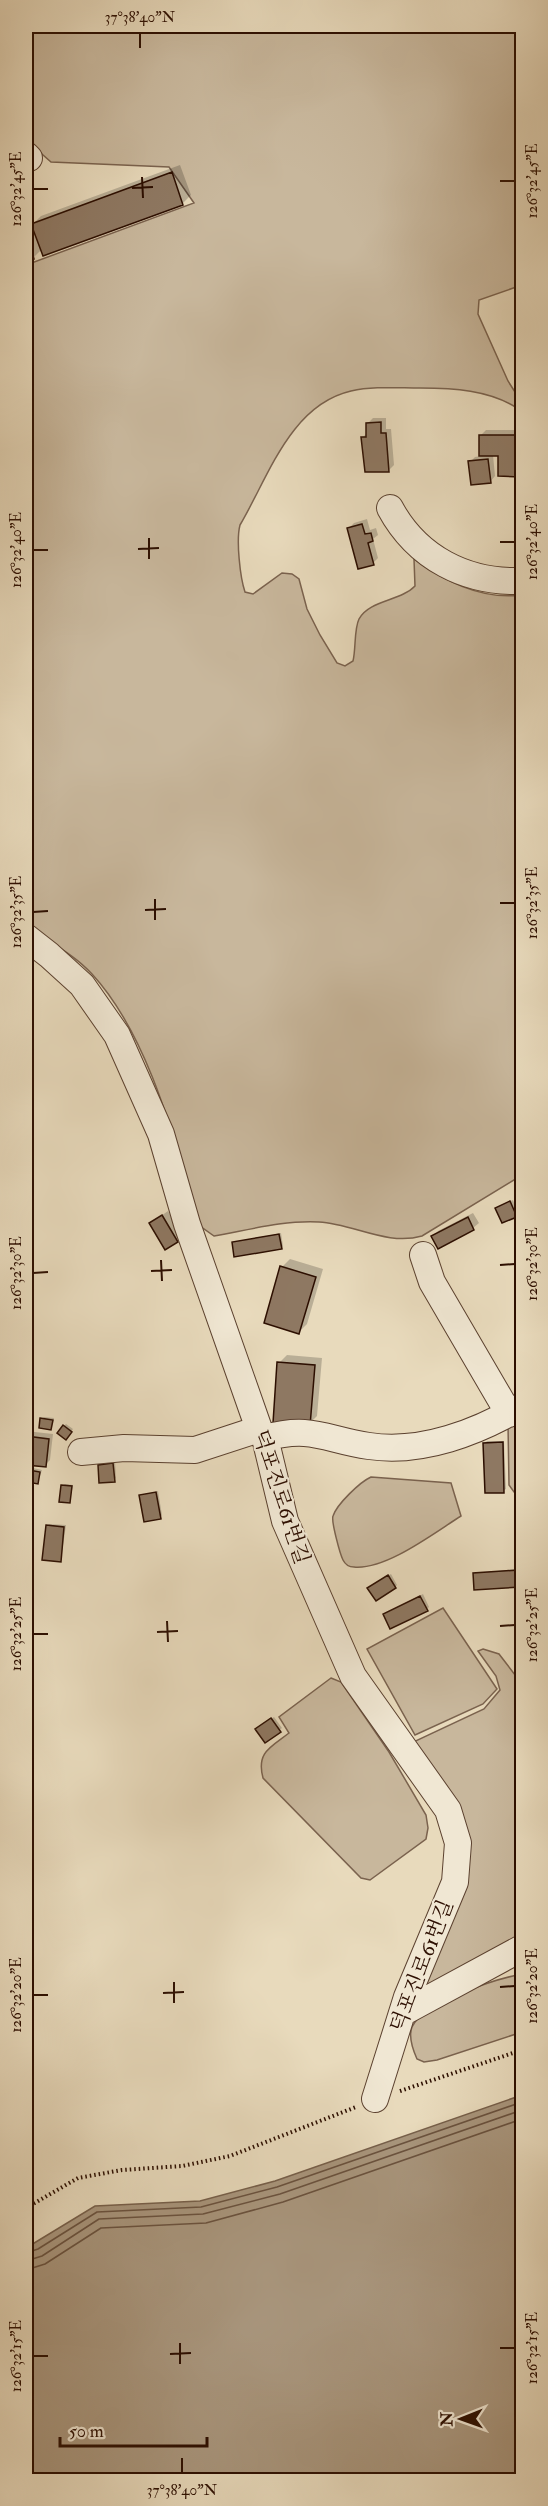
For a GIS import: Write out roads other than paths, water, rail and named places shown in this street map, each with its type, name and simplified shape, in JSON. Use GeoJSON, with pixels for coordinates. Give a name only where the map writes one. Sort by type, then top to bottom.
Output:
{"type":"FeatureCollection","features":[{"type":"Feature","properties":{"kind":"lane"},"geometry":{"type":"LineString","coordinates":[[390,508],[401,529],[411,540],[444,564],[480,578],[522,581]]}},
{"type":"Feature","properties":{"kind":"lane","name":"덕포진로61번길"},"geometry":{"type":"LineString","coordinates":[[26,937],[82,986],[117,1035],[161,1134],[188,1224],[262,1434],[285,1521],[353,1676],[447,1810],[458,1843],[455,1882],[402,2013],[375,2099]]}},
{"type":"Feature","properties":{"kind":"lane"},"geometry":{"type":"LineString","coordinates":[[81,1452],[124,1448],[195,1450],[262,1434],[302,1431],[372,1447],[414,1446],[460,1434],[516,1410],[432,1282],[423,1255]]}},
{"type":"Feature","properties":{"kind":"lane"},"geometry":{"type":"LineString","coordinates":[[402,2013],[522,1948]]}},
{"type":"Feature","properties":{"kind":"water"},"geometry":{"type":"Polygon","coordinates":[[[522,2095],[522,2480],[26,2480],[26,2248],[95,2206],[200,2201],[275,2181],[522,2095]]]}}]}
